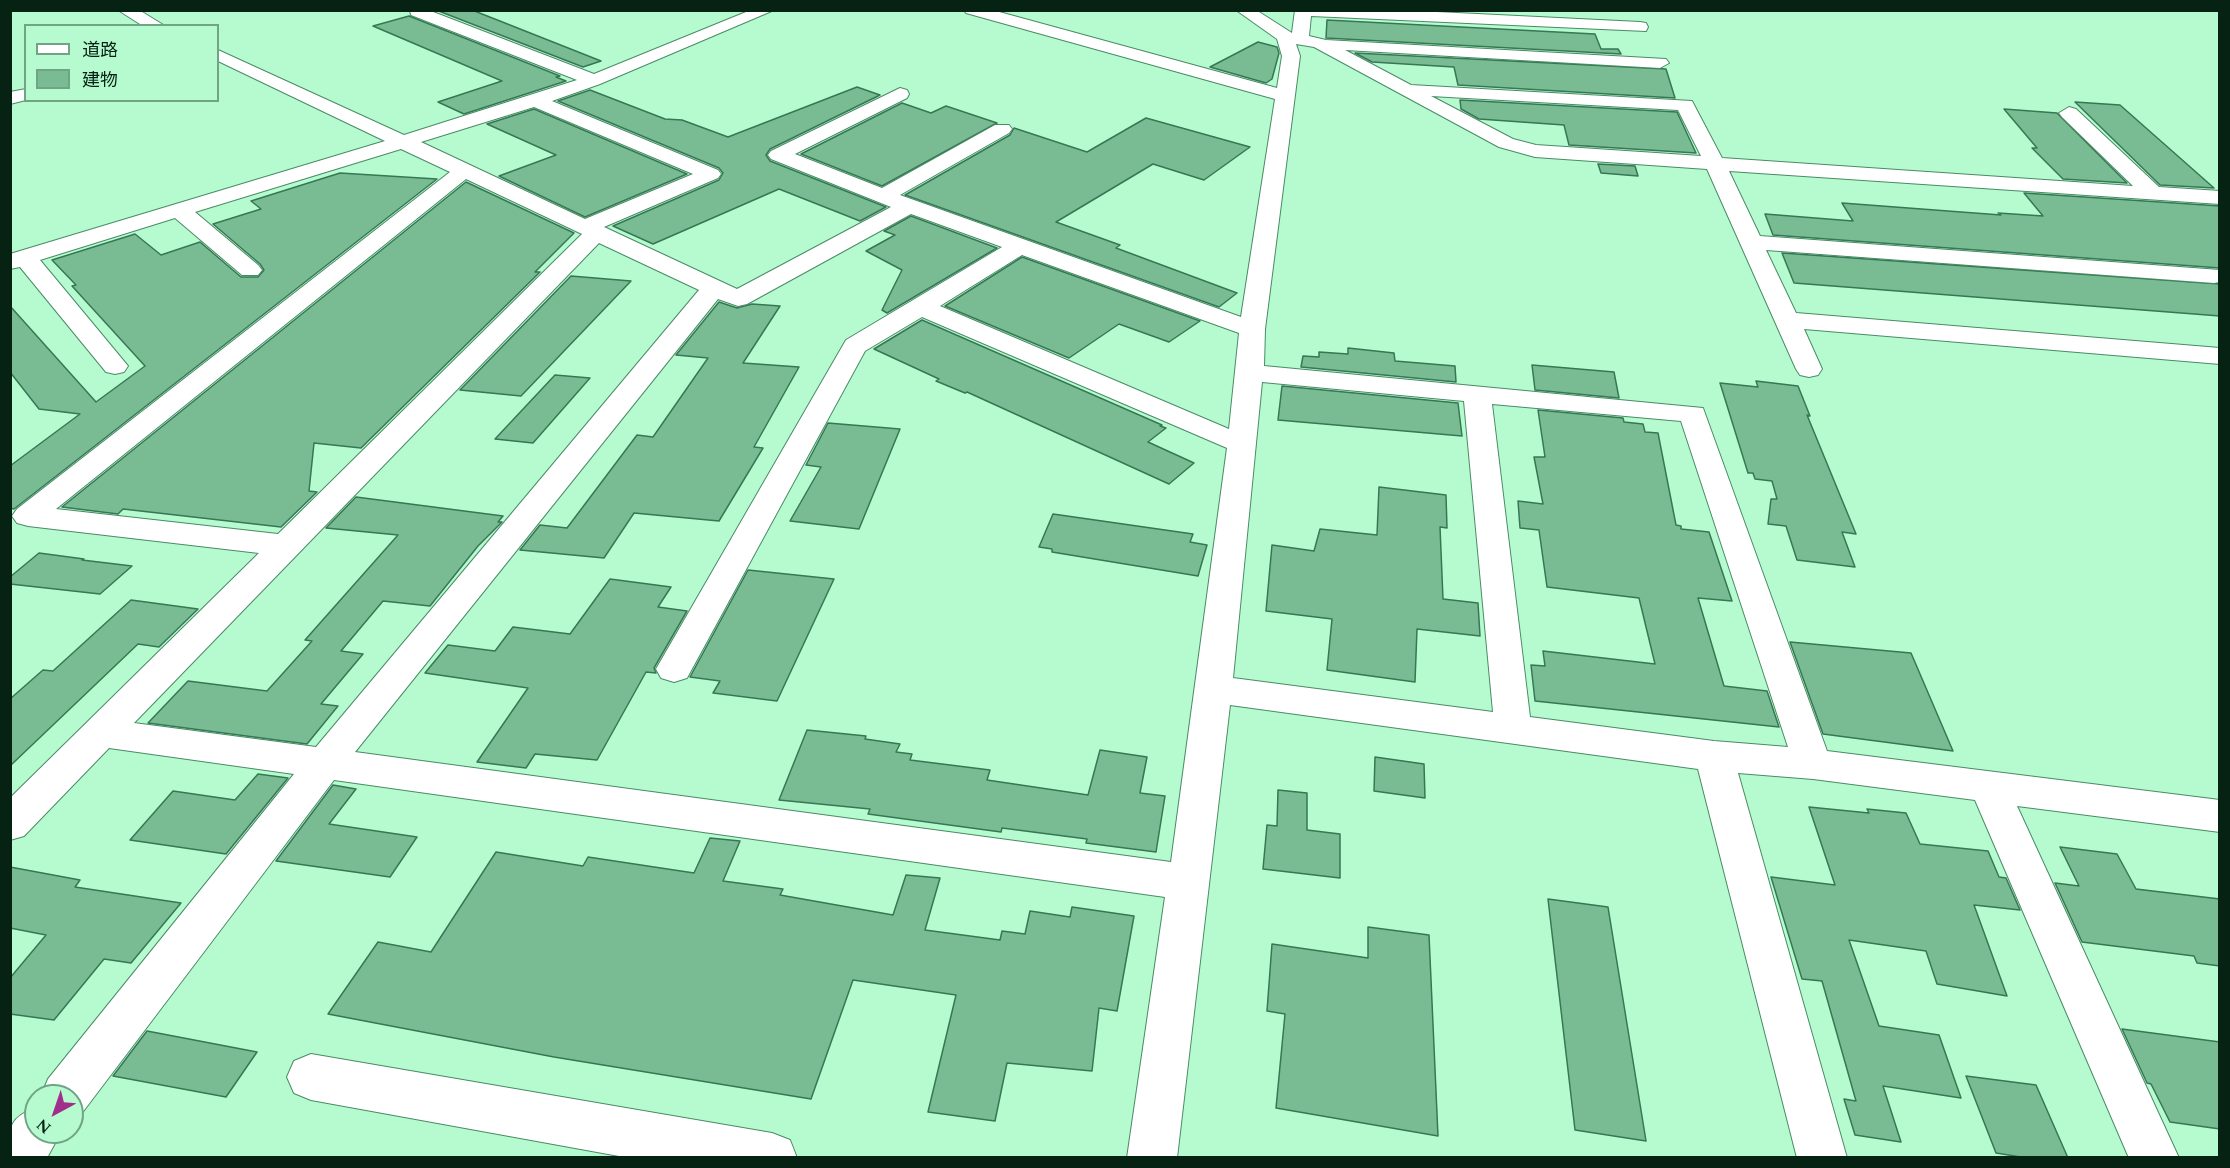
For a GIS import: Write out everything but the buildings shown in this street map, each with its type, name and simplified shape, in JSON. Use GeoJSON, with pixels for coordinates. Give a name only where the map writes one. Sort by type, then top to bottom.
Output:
{"type":"FeatureCollection","features":[{"type":"Feature","properties":{"kind":"street"},"geometry":{"type":"LineString","coordinates":[[126,10],[153,24]]}},
{"type":"Feature","properties":{"kind":"street"},"geometry":{"type":"LineString","coordinates":[[115,366],[18,260],[535,101],[594,80],[766,10]]}},
{"type":"Feature","properties":{"kind":"street"},"geometry":{"type":"LineString","coordinates":[[972,10],[1286,96]]}},
{"type":"Feature","properties":{"kind":"street"},"geometry":{"type":"LineString","coordinates":[[1244,10],[1405,88],[1506,143],[1535,151],[2220,198]]}},
{"type":"Feature","properties":{"kind":"street"},"geometry":{"type":"LineString","coordinates":[[1152,1158],[1186,882],[1214,689],[1250,373],[1252,329],[1292,57],[1302,39],[1303,11],[1640,27]]}},
{"type":"Feature","properties":{"kind":"street"},"geometry":{"type":"LineString","coordinates":[[417,12],[594,80]]}},
{"type":"Feature","properties":{"kind":"street"},"geometry":{"type":"LineString","coordinates":[[1302,39],[1660,63]]}},
{"type":"Feature","properties":{"kind":"street"},"geometry":{"type":"LineString","coordinates":[[219,55],[738,299],[909,206]]}},
{"type":"Feature","properties":{"kind":"street"},"geometry":{"type":"LineString","coordinates":[[1405,88],[1685,105],[1716,165],[1809,369]]}},
{"type":"Feature","properties":{"kind":"street"},"geometry":{"type":"LineString","coordinates":[[900,94],[778,155],[909,206],[1252,329]]}},
{"type":"Feature","properties":{"kind":"street"},"geometry":{"type":"LineString","coordinates":[[10,824],[288,546],[589,231],[711,174],[535,101]]}},
{"type":"Feature","properties":{"kind":"street"},"geometry":{"type":"LineString","coordinates":[[2069,113],[2153,193]]}},
{"type":"Feature","properties":{"kind":"street"},"geometry":{"type":"LineString","coordinates":[[883,196],[1002,129]]}},
{"type":"Feature","properties":{"kind":"street"},"geometry":{"type":"LineString","coordinates":[[288,546],[28,516],[465,170]]}},
{"type":"Feature","properties":{"kind":"street"},"geometry":{"type":"LineString","coordinates":[[179,210],[250,270]]}},
{"type":"Feature","properties":{"kind":"street"},"geometry":{"type":"LineString","coordinates":[[1751,242],[2214,276]]}},
{"type":"Feature","properties":{"kind":"street"},"geometry":{"type":"LineString","coordinates":[[674,669],[855,346],[1020,246]]}},
{"type":"Feature","properties":{"kind":"street"},"geometry":{"type":"LineString","coordinates":[[74,1084],[325,764],[714,288]]}},
{"type":"Feature","properties":{"kind":"street"},"geometry":{"type":"LineString","coordinates":[[921,307],[1241,444]]}},
{"type":"Feature","properties":{"kind":"street"},"geometry":{"type":"LineString","coordinates":[[1787,320],[2220,356]]}},
{"type":"Feature","properties":{"kind":"street"},"geometry":{"type":"LineString","coordinates":[[1250,373],[1693,414],[1813,764]]}},
{"type":"Feature","properties":{"kind":"street"},"geometry":{"type":"LineString","coordinates":[[1477,394],[1513,728]]}},
{"type":"Feature","properties":{"kind":"street"},"geometry":{"type":"LineString","coordinates":[[1214,689],[1714,756],[1813,764],[2220,816]]}},
{"type":"Feature","properties":{"kind":"street"},"geometry":{"type":"LineString","coordinates":[[103,733],[1186,882]]}},
{"type":"Feature","properties":{"kind":"street"},"geometry":{"type":"LineString","coordinates":[[1714,756],[1822,1158]]}},
{"type":"Feature","properties":{"kind":"street"},"geometry":{"type":"LineString","coordinates":[[1988,785],[2154,1158]]}},
{"type":"Feature","properties":{"kind":"street"},"geometry":{"type":"LineString","coordinates":[[311,1077],[772,1158]]}},
{"type":"Feature","properties":{"kind":"street"},"geometry":{"type":"LineString","coordinates":[[16,1158],[27,1144]]}}]}
